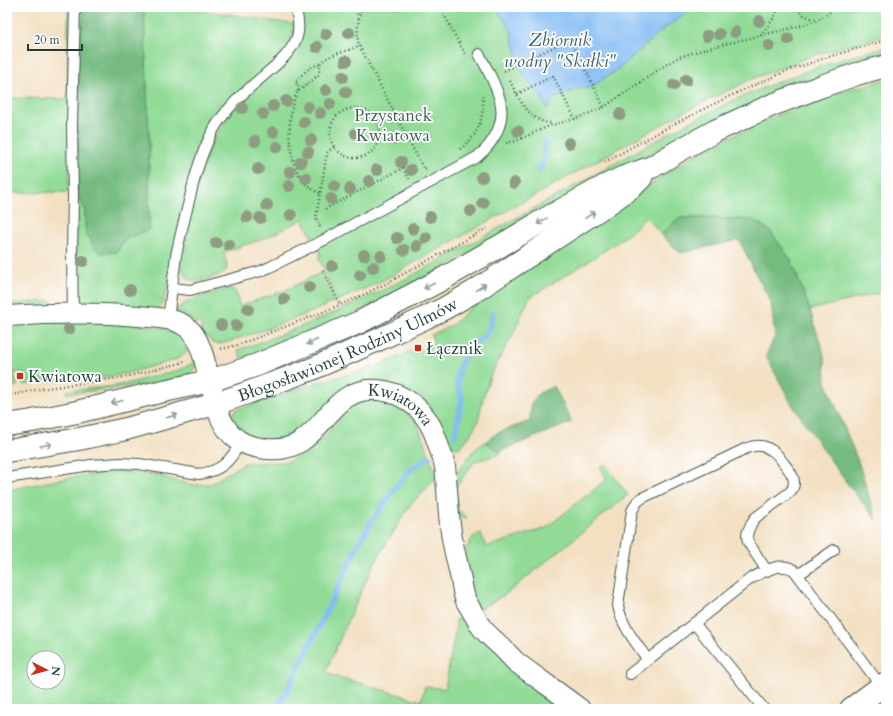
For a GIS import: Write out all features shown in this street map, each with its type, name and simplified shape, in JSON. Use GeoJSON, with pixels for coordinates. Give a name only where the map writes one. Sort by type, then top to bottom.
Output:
{"type":"FeatureCollection","features":[{"type":"Feature","properties":{"kind":"main road","name":"Błogosławionej Rodziny Ulmów"},"geometry":{"type":"LineString","coordinates":[[7,425],[32,422],[210,381],[257,366],[360,322],[439,281],[605,186],[624,177],[652,167],[715,131],[772,105],[857,74],[886,66]]}},
{"type":"Feature","properties":{"kind":"main road","name":"Błogosławionej Rodziny Ulmów"},"geometry":{"type":"LineString","coordinates":[[7,451],[79,439],[126,429],[215,404],[312,369],[425,318],[475,291],[612,201],[633,186],[652,167]]}},
{"type":"Feature","properties":{"kind":"main road"},"geometry":{"type":"LineString","coordinates":[[851,709],[884,684]]}},
{"type":"Feature","properties":{"kind":"street","name":"Kwiatowa"},"geometry":{"type":"LineString","coordinates":[[7,316],[108,313],[168,319],[181,324],[192,333],[200,348],[215,404],[227,430],[241,442],[254,447],[272,449],[291,447],[309,436],[338,404],[346,398],[363,390],[390,392],[406,399],[428,420],[435,432],[445,467],[451,535],[466,601],[482,628],[515,661],[580,709]]}},
{"type":"Feature","properties":{"kind":"lane"},"geometry":{"type":"LineString","coordinates":[[73,313],[72,124],[75,7]]}},
{"type":"Feature","properties":{"kind":"lane"},"geometry":{"type":"LineString","coordinates":[[168,319],[176,257],[195,177],[206,143],[227,110],[282,59],[294,43],[298,32],[298,19],[295,7]]}},
{"type":"Feature","properties":{"kind":"lane"},"geometry":{"type":"LineString","coordinates":[[172,288],[190,290],[270,267],[326,239],[477,157],[490,144],[497,132],[501,118],[502,105],[479,54]]}},
{"type":"Feature","properties":{"kind":"lane"},"geometry":{"type":"LineString","coordinates":[[7,478],[91,465],[120,463],[139,464],[199,474],[206,473],[216,470],[230,460],[241,442]]}},
{"type":"Feature","properties":{"kind":"lane"},"geometry":{"type":"LineString","coordinates":[[648,660],[623,623],[618,605],[632,511],[636,502],[747,448],[756,446],[766,447],[774,451],[791,473],[794,482],[793,488],[790,492],[755,518],[751,524],[747,536],[748,542],[767,571]]}},
{"type":"Feature","properties":{"kind":"lane"},"geometry":{"type":"LineString","coordinates":[[798,575],[834,550]]}},
{"type":"Feature","properties":{"kind":"lane"},"geometry":{"type":"LineString","coordinates":[[630,674],[750,579],[767,571],[784,566],[790,567],[794,570],[884,684]]}},
{"type":"Feature","properties":{"kind":"lane"},"geometry":{"type":"LineString","coordinates":[[694,623],[764,709]]}},
{"type":"Feature","properties":{"kind":"path"},"geometry":{"type":"LineString","coordinates":[[353,7],[359,18]]}},
{"type":"Feature","properties":{"kind":"path"},"geometry":{"type":"LineString","coordinates":[[363,7],[359,18],[359,45],[424,169],[423,175]]}},
{"type":"Feature","properties":{"kind":"path"},"geometry":{"type":"LineString","coordinates":[[440,7],[466,56]]}},
{"type":"Feature","properties":{"kind":"path"},"geometry":{"type":"LineString","coordinates":[[758,36],[768,27],[780,7]]}},
{"type":"Feature","properties":{"kind":"path"},"geometry":{"type":"LineString","coordinates":[[794,7],[800,13],[810,18],[820,18]]}},
{"type":"Feature","properties":{"kind":"path"},"geometry":{"type":"LineString","coordinates":[[490,144],[516,141],[556,123],[575,119],[604,107],[667,64],[679,58],[709,48],[804,25],[820,18],[836,7]]}},
{"type":"Feature","properties":{"kind":"path"},"geometry":{"type":"LineString","coordinates":[[504,71],[570,39],[604,107]]}},
{"type":"Feature","properties":{"kind":"path"},"geometry":{"type":"LineString","coordinates":[[320,193],[309,187],[303,181],[296,168],[292,155],[289,137],[293,105],[298,91],[298,85],[295,81],[313,66],[320,64],[328,57],[346,52],[359,45]]}},
{"type":"Feature","properties":{"kind":"path"},"geometry":{"type":"LineString","coordinates":[[298,91],[317,75],[320,64]]}},
{"type":"Feature","properties":{"kind":"path"},"geometry":{"type":"LineString","coordinates":[[501,64],[522,105],[537,119],[544,122],[556,123]]}},
{"type":"Feature","properties":{"kind":"path"},"geometry":{"type":"LineString","coordinates":[[517,94],[553,76],[575,119]]}},
{"type":"Feature","properties":{"kind":"path"},"geometry":{"type":"LineString","coordinates":[[455,152],[467,144],[474,136],[478,128],[483,110],[482,95]]}},
{"type":"Feature","properties":{"kind":"path"},"geometry":{"type":"LineString","coordinates":[[352,109],[362,109],[371,114],[377,122],[380,138],[376,148],[367,156],[351,158],[340,153],[331,139],[331,129],[335,120],[342,113],[352,109]]}},
{"type":"Feature","properties":{"kind":"path"},"geometry":{"type":"LineString","coordinates":[[377,122],[394,112]]}},
{"type":"Feature","properties":{"kind":"path"},"geometry":{"type":"LineString","coordinates":[[326,239],[316,218],[327,153],[335,147]]}},
{"type":"Feature","properties":{"kind":"path"},"geometry":{"type":"LineString","coordinates":[[424,169],[431,165]]}},
{"type":"Feature","properties":{"kind":"path"},"geometry":{"type":"LineString","coordinates":[[326,209],[403,168],[407,177],[413,180]]}},
{"type":"Feature","properties":{"kind":"path"},"geometry":{"type":"LineString","coordinates":[[323,270],[340,305]]}},
{"type":"Feature","properties":{"kind":"path"},"geometry":{"type":"LineString","coordinates":[[7,396],[40,389],[125,377],[182,363],[188,359]]}},
{"type":"Feature","properties":{"kind":"green space"},"geometry":{"type":"Polygon","coordinates":[[[68,7],[71,7],[69,192],[7,193],[7,98],[68,99],[68,7]]]}},
{"type":"Feature","properties":{"kind":"green space"},"geometry":{"type":"Polygon","coordinates":[[[81,7],[85,7],[81,33],[77,195],[84,208],[86,233],[92,244],[113,252],[118,251],[126,239],[149,229],[149,141],[144,7],[178,7],[294,24],[293,34],[287,47],[217,118],[175,247],[166,294],[162,306],[158,310],[82,304],[77,294],[76,250],[78,35],[81,7]]]}},
{"type":"Feature","properties":{"kind":"green space"},"geometry":{"type":"Polygon","coordinates":[[[85,7],[144,7],[149,141],[149,229],[126,239],[116,252],[100,253],[94,248],[90,238],[87,236],[85,210],[77,195],[78,53],[85,7]]]}},
{"type":"Feature","properties":{"kind":"green space","name":"Przystanek Kwiatowa"},"geometry":{"type":"Polygon","coordinates":[[[300,7],[886,7],[886,36],[809,57],[752,79],[684,112],[378,283],[267,329],[225,343],[212,343],[209,338],[205,337],[200,331],[202,325],[175,311],[187,302],[194,299],[230,288],[235,291],[240,306],[286,290],[322,272],[333,294],[335,293],[319,259],[320,253],[303,219],[268,237],[224,252],[227,268],[221,275],[201,281],[191,280],[184,275],[180,262],[200,174],[213,140],[231,111],[290,55],[300,7]]]}},
{"type":"Feature","properties":{"kind":"green space"},"geometry":{"type":"Polygon","coordinates":[[[305,7],[328,7],[328,10],[323,12],[315,12],[306,10],[305,7]]]}},
{"type":"Feature","properties":{"kind":"green space"},"geometry":{"type":"Polygon","coordinates":[[[886,47],[886,56],[682,137],[662,147],[384,300],[273,348],[241,358],[238,350],[325,316],[409,277],[656,140],[724,105],[804,72],[886,47]]]}},
{"type":"Feature","properties":{"kind":"green space"},"geometry":{"type":"Polygon","coordinates":[[[886,79],[886,273],[884,273],[879,293],[810,310],[791,260],[769,230],[753,220],[678,218],[661,235],[647,217],[626,236],[529,298],[513,334],[491,374],[483,398],[478,421],[469,437],[458,448],[448,445],[384,383],[303,432],[275,442],[241,434],[231,417],[235,411],[239,409],[315,383],[376,366],[411,351],[413,354],[434,342],[431,335],[452,325],[482,297],[694,155],[752,126],[786,112],[830,95],[886,79]]]}},
{"type":"Feature","properties":{"kind":"green space"},"geometry":{"type":"Polygon","coordinates":[[[678,218],[753,220],[769,230],[791,260],[810,310],[825,358],[826,382],[858,461],[877,521],[843,478],[791,403],[766,356],[775,336],[771,302],[739,240],[680,253],[661,235],[678,218]]]}},
{"type":"Feature","properties":{"kind":"green space"},"geometry":{"type":"Polygon","coordinates":[[[51,301],[52,310],[7,312],[7,304],[51,301]]]}},
{"type":"Feature","properties":{"kind":"green space"},"geometry":{"type":"Polygon","coordinates":[[[90,318],[178,330],[190,344],[186,346],[187,352],[175,360],[124,374],[23,385],[22,381],[24,380],[24,372],[15,372],[15,381],[17,381],[17,386],[7,388],[7,321],[90,318]]]}},
{"type":"Feature","properties":{"kind":"green space"},"geometry":{"type":"Polygon","coordinates":[[[196,361],[195,367],[191,374],[167,382],[67,394],[66,391],[115,386],[129,383],[182,369],[196,361]]]}},
{"type":"Feature","properties":{"kind":"green space"},"geometry":{"type":"Polygon","coordinates":[[[554,386],[572,422],[505,449],[501,452],[485,442],[497,433],[530,421],[531,403],[539,393],[554,386]]]}},
{"type":"Feature","properties":{"kind":"green space"},"geometry":{"type":"Polygon","coordinates":[[[364,399],[381,401],[403,411],[417,422],[437,477],[410,505],[374,564],[326,671],[332,675],[421,701],[425,686],[445,689],[456,619],[466,621],[510,662],[568,709],[7,709],[7,490],[68,478],[119,471],[151,474],[192,485],[211,484],[245,463],[287,462],[315,446],[335,425],[348,406],[364,399]]]}},
{"type":"Feature","properties":{"kind":"green space"},"geometry":{"type":"Polygon","coordinates":[[[485,442],[501,452],[497,455],[475,461],[455,488],[458,509],[467,518],[455,517],[454,477],[473,451],[485,442]]]}},
{"type":"Feature","properties":{"kind":"green space"},"geometry":{"type":"Polygon","coordinates":[[[605,464],[628,495],[506,594],[479,610],[475,602],[464,556],[473,537],[481,533],[486,547],[546,528],[607,479],[600,467],[605,464]]]}},
{"type":"Feature","properties":{"kind":"water","name":"Zbiornik wodny \"Skałki\""},"geometry":{"type":"Polygon","coordinates":[[[495,7],[694,7],[660,32],[618,69],[590,88],[578,89],[555,98],[547,109],[541,97],[523,74],[518,61],[511,31],[495,7]]]}},
{"type":"Feature","properties":{"kind":"waterway"},"geometry":{"type":"LineString","coordinates":[[541,169],[545,142]]}},
{"type":"Feature","properties":{"kind":"waterway"},"geometry":{"type":"LineString","coordinates":[[455,436],[462,398],[457,383],[459,368],[474,342],[482,339],[487,334],[490,328],[493,312]]}},
{"type":"Feature","properties":{"kind":"waterway"},"geometry":{"type":"LineString","coordinates":[[278,709],[355,551],[370,524],[401,480],[412,468],[429,457]]}},
{"type":"Feature","properties":{"kind":"place","name":"Łącznik"},"geometry":{"type":"Point","coordinates":[418,348]}},
{"type":"Feature","properties":{"kind":"place","name":"Kwiatowa"},"geometry":{"type":"Point","coordinates":[20,376]}}]}
